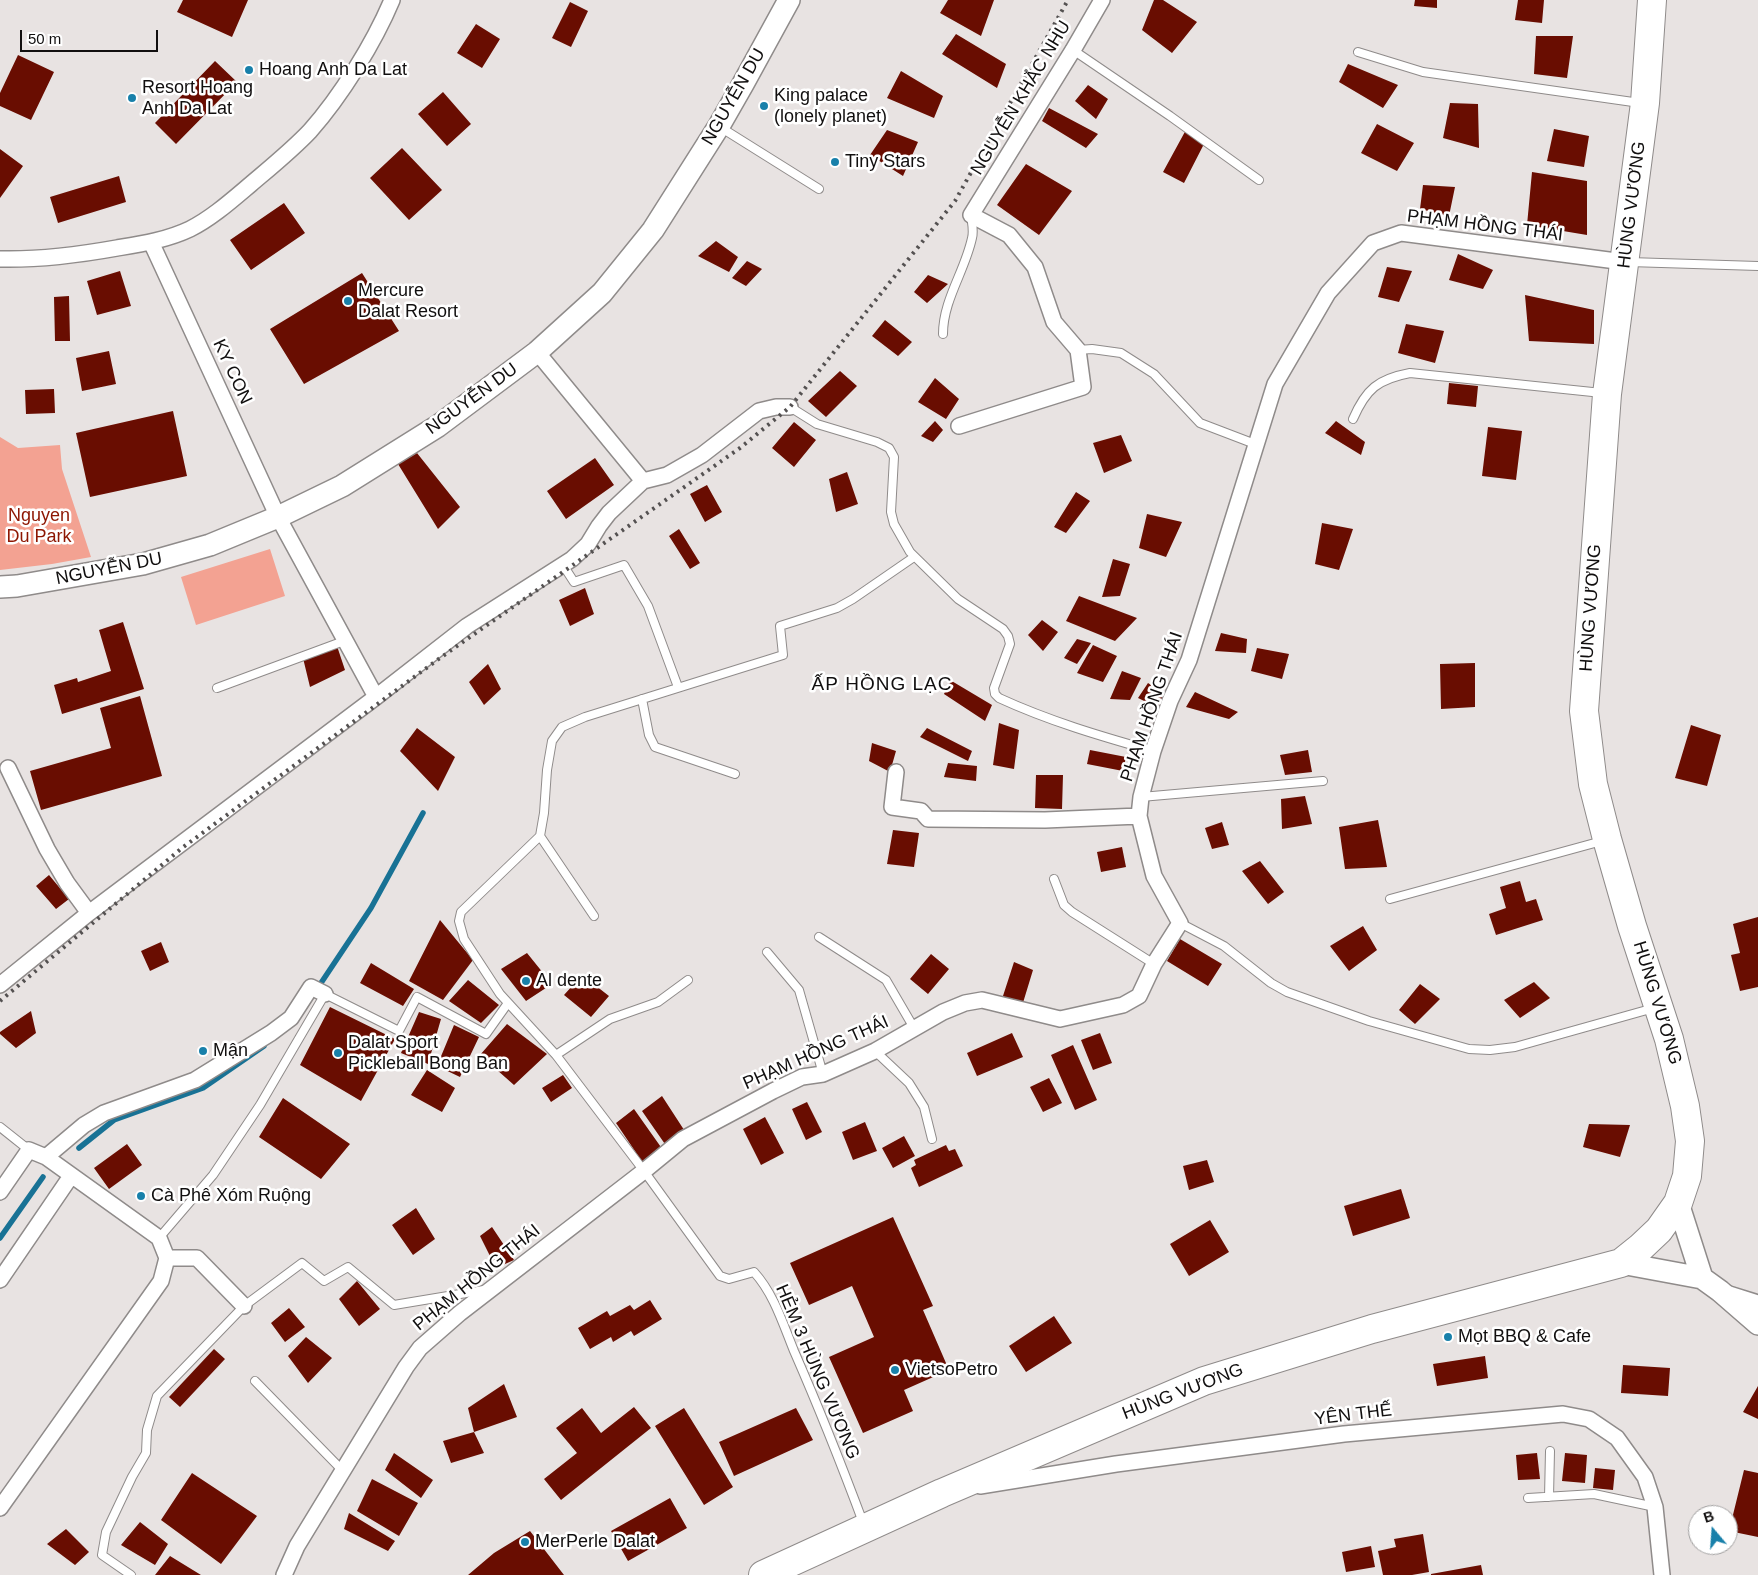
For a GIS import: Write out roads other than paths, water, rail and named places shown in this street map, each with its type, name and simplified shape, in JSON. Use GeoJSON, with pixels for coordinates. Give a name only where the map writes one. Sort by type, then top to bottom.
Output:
{"type":"FeatureCollection","features":[{"type":"Feature","properties":{"kind":"highway","name":"HÙNG VƯƠNG"},"geometry":{"type":"LineString","coordinates":[[763,1575],[942,1493],[1204,1381],[1372,1329],[1621,1263],[1659,1230],[1678,1203],[1687,1176],[1690,1141],[1679,1074],[1607,839],[1593,784],[1584,711],[1607,394],[1645,103],[1652,0]]}},
{"type":"Feature","properties":{"kind":"street"},"geometry":{"type":"LineString","coordinates":[[0,259],[18,260],[74,256],[151,242],[190,229],[230,202],[273,166],[309,131],[330,106],[365,53],[381,27],[392,0]]}},
{"type":"Feature","properties":{"kind":"street","name":"NGUYỄN DU"},"geometry":{"type":"LineString","coordinates":[[0,587],[17,586],[143,564],[210,545],[278,517],[342,486],[438,426],[537,352],[602,293],[653,230],[743,84],[789,0]]}},
{"type":"Feature","properties":{"kind":"street","name":"NGUYỄN KHẮC NHU"},"geometry":{"type":"LineString","coordinates":[[971,215],[1102,0]]}},
{"type":"Feature","properties":{"kind":"street"},"geometry":{"type":"LineString","coordinates":[[959,426],[1083,387],[1078,350],[1054,322],[1035,267],[1009,235],[971,215]]}},
{"type":"Feature","properties":{"kind":"street","name":"PHẠM HỒNG THÁI"},"geometry":{"type":"LineString","coordinates":[[284,1575],[297,1546],[406,1367],[420,1348],[491,1289],[644,1172],[683,1139],[802,1077],[823,1074],[875,1051],[943,1012],[965,1003],[982,1000],[1060,1019],[1110,1009],[1123,1005],[1139,996],[1154,964],[1180,924],[1154,876],[1139,816],[1141,797],[1153,751],[1170,701],[1189,660],[1274,384],[1328,293],[1373,243],[1401,233],[1624,262]]}},
{"type":"Feature","properties":{"kind":"street","name":"KY CON"},"geometry":{"type":"LineString","coordinates":[[151,242],[278,517],[376,697]]}},
{"type":"Feature","properties":{"kind":"street"},"geometry":{"type":"LineString","coordinates":[[537,352],[643,480]]}},
{"type":"Feature","properties":{"kind":"street"},"geometry":{"type":"LineString","coordinates":[[0,985],[89,913],[376,697],[467,626],[572,559],[588,544],[609,513],[643,480],[666,475],[702,455],[759,411],[776,407],[790,407]]}},
{"type":"Feature","properties":{"kind":"street"},"geometry":{"type":"LineString","coordinates":[[8,768],[47,849],[67,883],[89,913]]}},
{"type":"Feature","properties":{"kind":"street"},"geometry":{"type":"LineString","coordinates":[[896,772],[892,807],[921,811],[928,819],[1045,820],[1139,816]]}},
{"type":"Feature","properties":{"kind":"street"},"geometry":{"type":"LineString","coordinates":[[46,1157],[84,1125],[104,1113],[195,1080],[271,1033],[291,1018],[320,991]]}},
{"type":"Feature","properties":{"kind":"street"},"geometry":{"type":"LineString","coordinates":[[0,1192],[29,1150],[46,1157],[159,1238],[167,1258],[161,1282],[0,1508]]}},
{"type":"Feature","properties":{"kind":"street"},"geometry":{"type":"LineString","coordinates":[[0,1280],[71,1176]]}},
{"type":"Feature","properties":{"kind":"street"},"geometry":{"type":"LineString","coordinates":[[1678,1203],[1702,1278]]}},
{"type":"Feature","properties":{"kind":"street"},"geometry":{"type":"LineString","coordinates":[[167,1258],[197,1258],[244,1306]]}},
{"type":"Feature","properties":{"kind":"street"},"geometry":{"type":"LineString","coordinates":[[1621,1263],[1702,1278],[1758,1324]]}},
{"type":"Feature","properties":{"kind":"street"},"geometry":{"type":"LineString","coordinates":[[1720,1291],[1758,1303]]}},
{"type":"Feature","properties":{"kind":"street","name":"YÊN THẾ"},"geometry":{"type":"LineString","coordinates":[[942,1493],[1116,1464],[1396,1428],[1562,1414],[1589,1419],[1617,1438],[1645,1477],[1655,1507],[1662,1575]]}},
{"type":"Feature","properties":{"kind":"lane"},"geometry":{"type":"LineString","coordinates":[[1073,50],[1259,180]]}},
{"type":"Feature","properties":{"kind":"lane"},"geometry":{"type":"LineString","coordinates":[[1358,52],[1423,72],[1645,103]]}},
{"type":"Feature","properties":{"kind":"lane"},"geometry":{"type":"LineString","coordinates":[[718,126],[819,189]]}},
{"type":"Feature","properties":{"kind":"lane"},"geometry":{"type":"LineString","coordinates":[[943,334],[945,311],[973,237],[971,215]]}},
{"type":"Feature","properties":{"kind":"lane"},"geometry":{"type":"LineString","coordinates":[[1624,262],[1758,266]]}},
{"type":"Feature","properties":{"kind":"lane"},"geometry":{"type":"LineString","coordinates":[[1078,350],[1121,353],[1154,374],[1200,423],[1255,444]]}},
{"type":"Feature","properties":{"kind":"lane"},"geometry":{"type":"LineString","coordinates":[[1353,419],[1360,403],[1378,383],[1395,376],[1410,374],[1607,394]]}},
{"type":"Feature","properties":{"kind":"lane"},"geometry":{"type":"LineString","coordinates":[[790,407],[817,424],[877,442],[890,448],[894,457],[891,512],[894,524],[914,556],[958,599],[1002,629],[1008,636],[1010,644],[994,688],[995,694],[999,698],[1036,715],[1153,751]]}},
{"type":"Feature","properties":{"kind":"lane"},"geometry":{"type":"LineString","coordinates":[[644,1172],[556,1055],[500,994],[464,939],[459,921],[461,912],[540,836],[552,741],[562,726],[678,687],[784,655],[780,626],[837,608],[914,556]]}},
{"type":"Feature","properties":{"kind":"lane"},"geometry":{"type":"LineString","coordinates":[[563,565],[574,582],[624,565],[648,606],[678,687]]}},
{"type":"Feature","properties":{"kind":"lane"},"geometry":{"type":"LineString","coordinates":[[217,688],[344,641]]}},
{"type":"Feature","properties":{"kind":"lane"},"geometry":{"type":"LineString","coordinates":[[642,699],[649,735],[655,747],[735,774]]}},
{"type":"Feature","properties":{"kind":"lane"},"geometry":{"type":"LineString","coordinates":[[1141,797],[1323,781]]}},
{"type":"Feature","properties":{"kind":"lane"},"geometry":{"type":"LineString","coordinates":[[540,836],[594,916]]}},
{"type":"Feature","properties":{"kind":"lane"},"geometry":{"type":"LineString","coordinates":[[1390,899],[1607,839]]}},
{"type":"Feature","properties":{"kind":"lane"},"geometry":{"type":"LineString","coordinates":[[1054,879],[1064,905],[1072,912],[1154,964]]}},
{"type":"Feature","properties":{"kind":"lane"},"geometry":{"type":"LineString","coordinates":[[1180,924],[1224,946],[1271,983],[1287,992],[1394,1028],[1469,1049],[1490,1050],[1514,1047],[1658,1006]]}},
{"type":"Feature","properties":{"kind":"lane"},"geometry":{"type":"LineString","coordinates":[[819,937],[886,980],[914,1028]]}},
{"type":"Feature","properties":{"kind":"lane"},"geometry":{"type":"LineString","coordinates":[[767,952],[799,990],[823,1074]]}},
{"type":"Feature","properties":{"kind":"lane"},"geometry":{"type":"LineString","coordinates":[[556,1055],[610,1019],[658,1002],[688,980]]}},
{"type":"Feature","properties":{"kind":"lane"},"geometry":{"type":"LineString","coordinates":[[159,1238],[213,1174],[255,1112],[320,991],[399,1031],[417,997],[486,1034],[508,1003]]}},
{"type":"Feature","properties":{"kind":"lane"},"geometry":{"type":"LineString","coordinates":[[875,1051],[909,1082],[924,1107],[932,1139]]}},
{"type":"Feature","properties":{"kind":"lane"},"geometry":{"type":"LineString","coordinates":[[0,1126],[29,1150]]}},
{"type":"Feature","properties":{"kind":"lane","name":"HẺM 3 HÙNG VƯƠNG"},"geometry":{"type":"LineString","coordinates":[[644,1172],[720,1276],[728,1280],[754,1272],[760,1279],[773,1302],[826,1425],[865,1527]]}},
{"type":"Feature","properties":{"kind":"lane"},"geometry":{"type":"LineString","coordinates":[[131,1575],[102,1555],[106,1532],[132,1477],[146,1453],[147,1430],[157,1396],[244,1306],[302,1263],[324,1281],[348,1267],[394,1306],[491,1289]]}},
{"type":"Feature","properties":{"kind":"lane"},"geometry":{"type":"LineString","coordinates":[[256,1381],[343,1471]]}},
{"type":"Feature","properties":{"kind":"lane"},"geometry":{"type":"LineString","coordinates":[[1549,1497],[1550,1451]]}},
{"type":"Feature","properties":{"kind":"lane"},"geometry":{"type":"LineString","coordinates":[[1528,1498],[1594,1494],[1655,1507]]}},
{"type":"Feature","properties":{"kind":"waterway"},"geometry":{"type":"LineString","coordinates":[[317,989],[371,908],[423,813]]}},
{"type":"Feature","properties":{"kind":"waterway"},"geometry":{"type":"LineString","coordinates":[[79,1148],[114,1120],[203,1088],[264,1046]]}},
{"type":"Feature","properties":{"kind":"waterway"},"geometry":{"type":"LineString","coordinates":[[0,1238],[43,1177]]}},
{"type":"Feature","properties":{"kind":"railway"},"geometry":{"type":"LineString","coordinates":[[0,1001],[182,848],[440,658],[740,448],[790,407],[955,201],[1068,0]]}},
{"type":"Feature","properties":{"kind":"place","name":"Hoang Anh Da Lat"},"geometry":{"type":"Point","coordinates":[249,70]}},
{"type":"Feature","properties":{"kind":"place","name":"Resort Hoang Anh Da Lat"},"geometry":{"type":"Point","coordinates":[132,98]}},
{"type":"Feature","properties":{"kind":"place","name":"King palace (lonely planet)"},"geometry":{"type":"Point","coordinates":[764,106]}},
{"type":"Feature","properties":{"kind":"place","name":"Tiny Stars"},"geometry":{"type":"Point","coordinates":[835,162]}},
{"type":"Feature","properties":{"kind":"place","name":"Mercure Dalat Resort"},"geometry":{"type":"Point","coordinates":[348,301]}},
{"type":"Feature","properties":{"kind":"place","name":"Al dente"},"geometry":{"type":"Point","coordinates":[526,981]}},
{"type":"Feature","properties":{"kind":"place","name":"Mận"},"geometry":{"type":"Point","coordinates":[203,1051]}},
{"type":"Feature","properties":{"kind":"place","name":"Dalat Sport Pickleball Bong Ban"},"geometry":{"type":"Point","coordinates":[338,1053]}},
{"type":"Feature","properties":{"kind":"place","name":"Cà Phê Xóm Ruộng"},"geometry":{"type":"Point","coordinates":[141,1196]}},
{"type":"Feature","properties":{"kind":"place","name":"Mọt BBQ & Cafe"},"geometry":{"type":"Point","coordinates":[1448,1337]}},
{"type":"Feature","properties":{"kind":"place","name":"VietsoPetro"},"geometry":{"type":"Point","coordinates":[895,1370]}},
{"type":"Feature","properties":{"kind":"place","name":"MerPerle Dalat"},"geometry":{"type":"Point","coordinates":[525,1542]}},
{"type":"Feature","properties":{"kind":"district","name":"ẤP HỒNG LẠC"},"geometry":{"type":"Point","coordinates":[882,685]}},
{"type":"Feature","properties":{"kind":"park label","name":"Nguyen Du Park"},"geometry":{"type":"Point","coordinates":[39,526]}}]}
